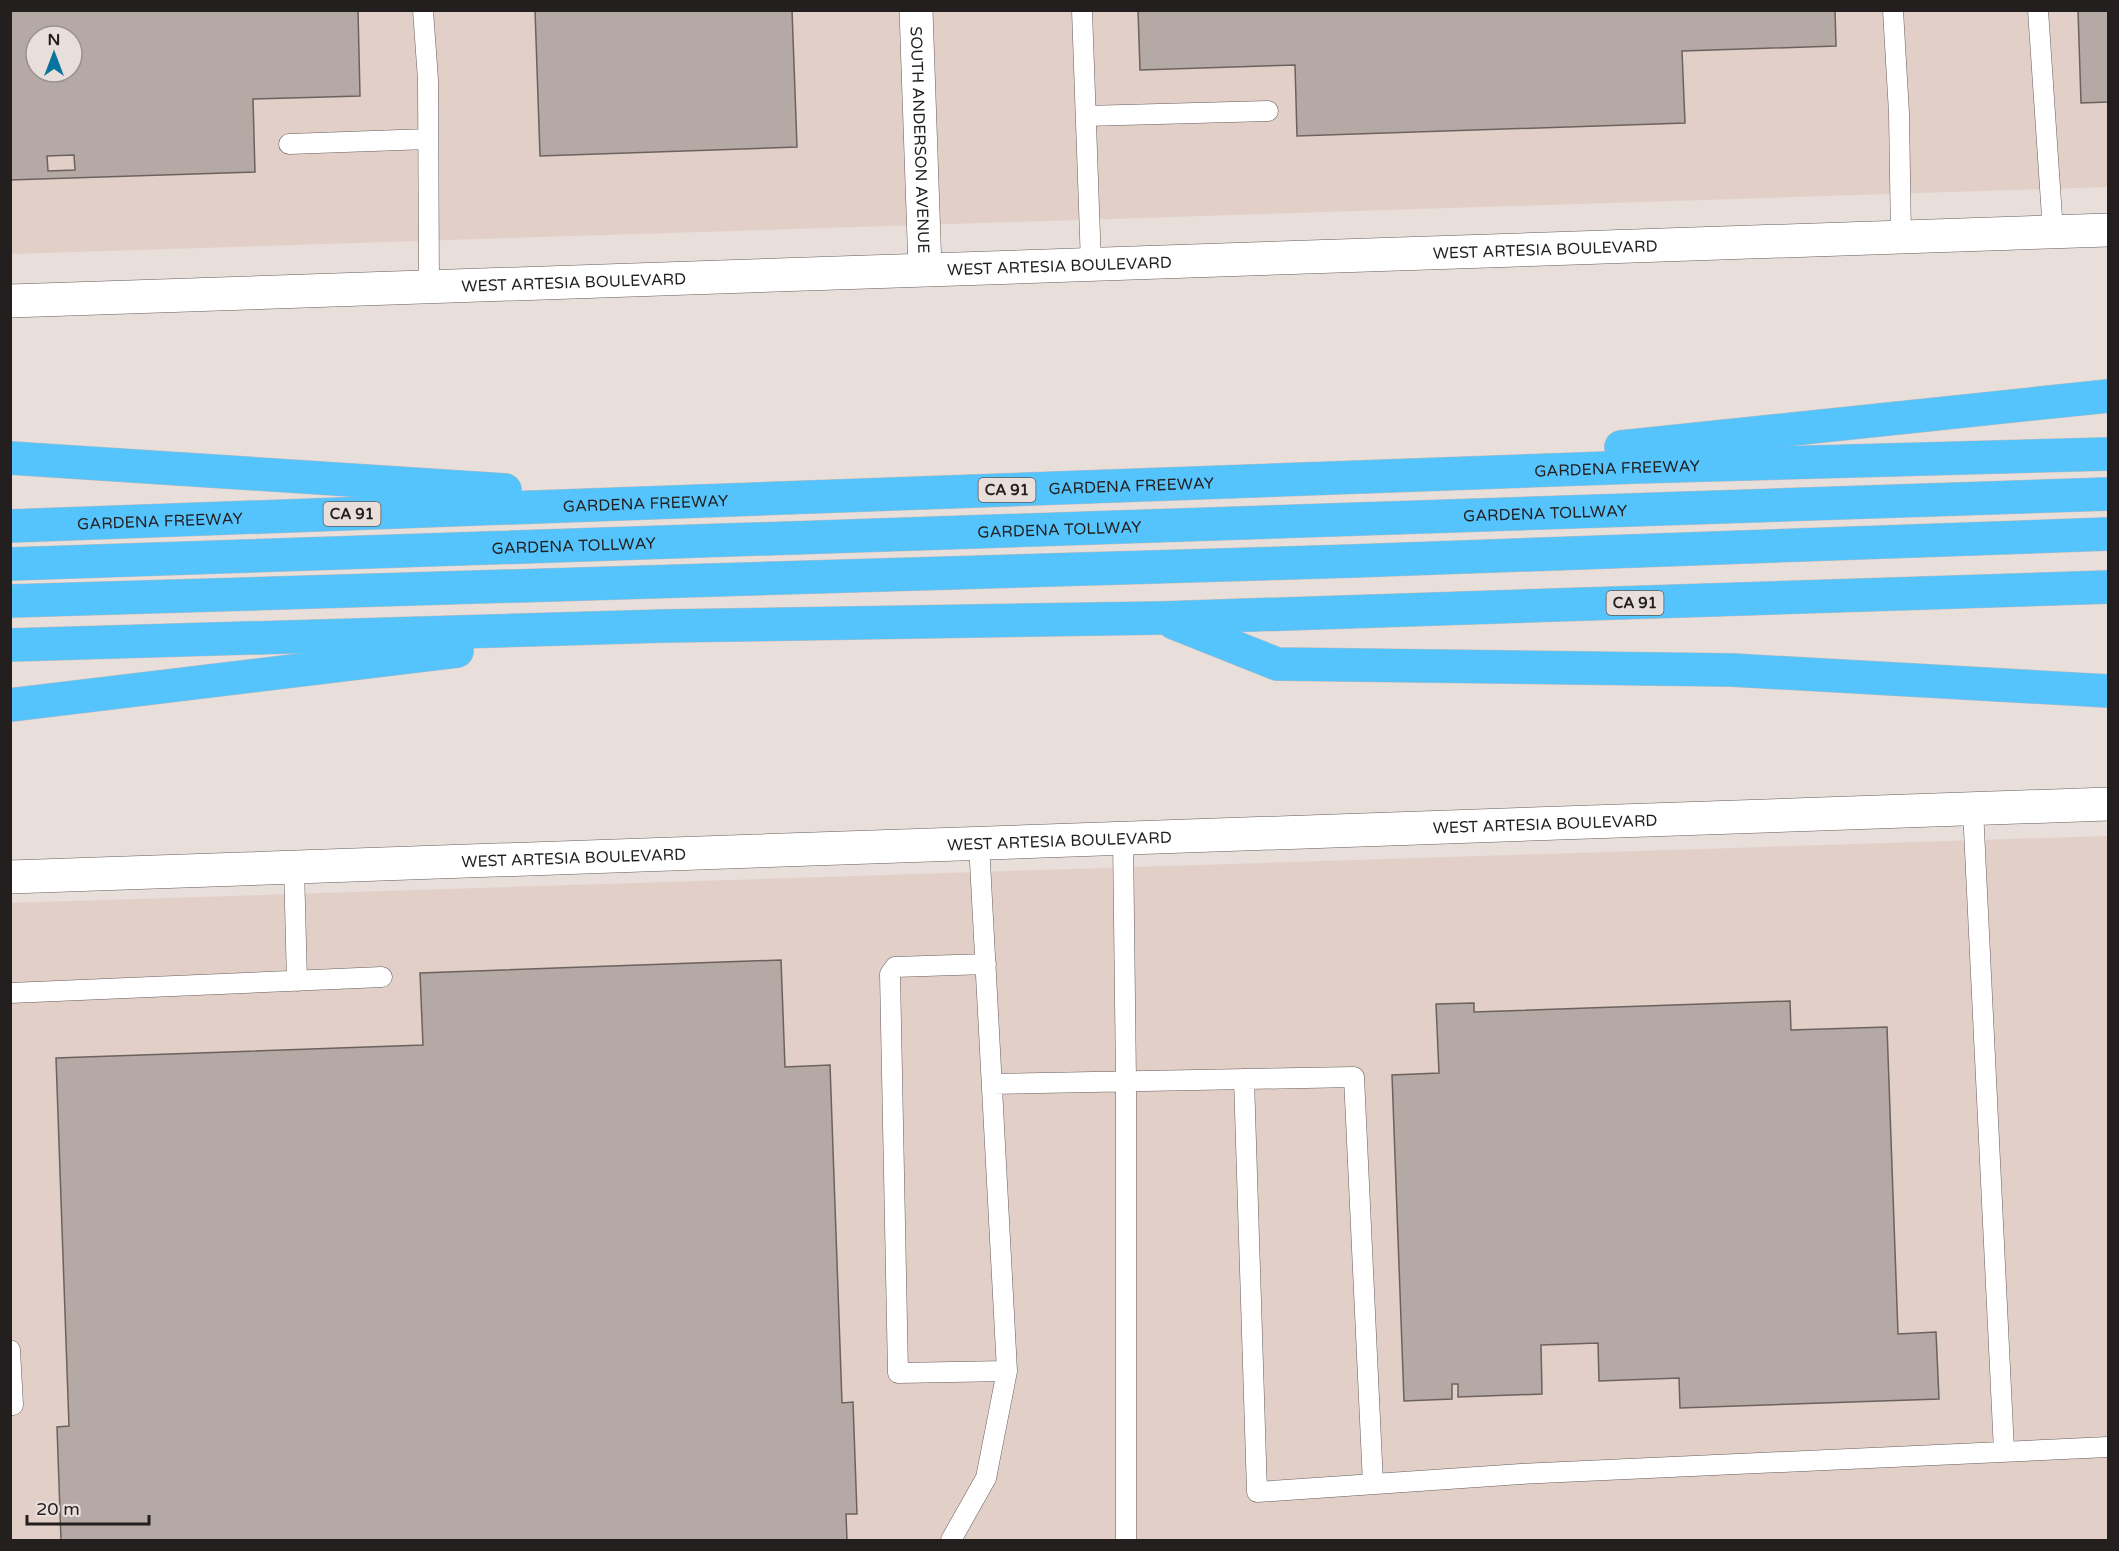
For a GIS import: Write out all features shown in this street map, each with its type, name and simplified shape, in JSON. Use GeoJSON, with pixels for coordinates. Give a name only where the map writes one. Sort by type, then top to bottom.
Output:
{"type":"FeatureCollection","features":[{"type":"Feature","properties":{"kind":"highway"},"geometry":{"type":"LineString","coordinates":[[1321,479],[2109,396]]}},
{"type":"Feature","properties":{"kind":"highway","name":"GARDENA FREEWAY"},"geometry":{"type":"LineString","coordinates":[[10,526],[1636,466],[2109,454]]}},
{"type":"Feature","properties":{"kind":"highway"},"geometry":{"type":"LineString","coordinates":[[10,458],[693,502]]}},
{"type":"Feature","properties":{"kind":"highway","name":"GARDENA TOLLWAY"},"geometry":{"type":"LineString","coordinates":[[10,564],[2109,494]]}},
{"type":"Feature","properties":{"kind":"highway"},"geometry":{"type":"LineString","coordinates":[[10,601],[1341,561],[2109,534]]}},
{"type":"Feature","properties":{"kind":"highway","name":"CA 91"},"geometry":{"type":"LineString","coordinates":[[10,645],[664,626],[1161,618],[2109,587]]}},
{"type":"Feature","properties":{"kind":"highway"},"geometry":{"type":"LineString","coordinates":[[1161,618],[1277,664],[1732,670],[2109,691]]}},
{"type":"Feature","properties":{"kind":"highway"},"geometry":{"type":"LineString","coordinates":[[10,705],[664,626]]}},
{"type":"Feature","properties":{"kind":"main road","name":"SOUTH ANDERSON AVENUE"},"geometry":{"type":"LineString","coordinates":[[916,10],[925,269]]}},
{"type":"Feature","properties":{"kind":"main road","name":"WEST ARTESIA BOULEVARD"},"geometry":{"type":"LineString","coordinates":[[10,301],[2109,230]]}},
{"type":"Feature","properties":{"kind":"main road","name":"WEST ARTESIA BOULEVARD"},"geometry":{"type":"LineString","coordinates":[[10,877],[2109,804]]}},
{"type":"Feature","properties":{"kind":"lane"},"geometry":{"type":"LineString","coordinates":[[423,10],[428,80],[429,286]]}},
{"type":"Feature","properties":{"kind":"lane"},"geometry":{"type":"LineString","coordinates":[[1082,10],[1091,264]]}},
{"type":"Feature","properties":{"kind":"lane"},"geometry":{"type":"LineString","coordinates":[[1893,10],[1899,113],[1901,237]]}},
{"type":"Feature","properties":{"kind":"lane"},"geometry":{"type":"LineString","coordinates":[[2038,10],[2053,232]]}},
{"type":"Feature","properties":{"kind":"lane"},"geometry":{"type":"LineString","coordinates":[[1086,116],[1268,111]]}},
{"type":"Feature","properties":{"kind":"lane"},"geometry":{"type":"LineString","coordinates":[[289,144],[428,139]]}},
{"type":"Feature","properties":{"kind":"lane"},"geometry":{"type":"LineString","coordinates":[[1973,809],[2004,1451]]}},
{"type":"Feature","properties":{"kind":"lane"},"geometry":{"type":"LineString","coordinates":[[1123,838],[1126,1081],[1126,1540]]}},
{"type":"Feature","properties":{"kind":"lane"},"geometry":{"type":"LineString","coordinates":[[951,1540],[986,1478],[1007,1371],[979,843]]}},
{"type":"Feature","properties":{"kind":"lane"},"geometry":{"type":"LineString","coordinates":[[294,867],[297,981]]}},
{"type":"Feature","properties":{"kind":"lane"},"geometry":{"type":"LineString","coordinates":[[986,964],[895,967],[890,974],[898,1373],[1007,1371]]}},
{"type":"Feature","properties":{"kind":"lane"},"geometry":{"type":"LineString","coordinates":[[10,993],[382,977]]}},
{"type":"Feature","properties":{"kind":"lane"},"geometry":{"type":"LineString","coordinates":[[992,1084],[1354,1077],[1373,1484]]}},
{"type":"Feature","properties":{"kind":"lane"},"geometry":{"type":"LineString","coordinates":[[1244,1079],[1257,1492],[1521,1474],[2109,1447]]}},
{"type":"Feature","properties":{"kind":"lane"},"geometry":{"type":"LineString","coordinates":[[10,1350],[13,1405],[10,1405]]}},
{"type":"Feature","properties":{"kind":"shaded area"},"geometry":{"type":"Polygon","coordinates":[[[10,11],[2108,11],[2108,187],[11,254],[10,11]]]}},
{"type":"Feature","properties":{"kind":"shaded area"},"geometry":{"type":"Polygon","coordinates":[[[2108,836],[2108,1540],[11,1540],[10,903],[2108,836]]]}},
{"type":"Feature","properties":{"kind":"building"},"geometry":{"type":"Polygon","coordinates":[[[10,10],[358,10],[360,96],[253,99],[255,172],[10,180],[10,10]],[[74,155],[47,156],[48,171],[75,170],[74,155]]]}},
{"type":"Feature","properties":{"kind":"building"},"geometry":{"type":"Polygon","coordinates":[[[535,10],[792,10],[797,147],[540,156],[535,10]]]}},
{"type":"Feature","properties":{"kind":"building"},"geometry":{"type":"Polygon","coordinates":[[[1138,10],[1835,10],[1836,46],[1682,51],[1685,123],[1297,136],[1295,65],[1140,70],[1138,10]]]}},
{"type":"Feature","properties":{"kind":"building"},"geometry":{"type":"Polygon","coordinates":[[[2078,10],[2108,10],[2108,102],[2081,103],[2078,10]]]}},
{"type":"Feature","properties":{"kind":"building"},"geometry":{"type":"Polygon","coordinates":[[[781,960],[785,1067],[830,1065],[842,1403],[853,1402],[857,1514],[846,1514],[847,1540],[61,1540],[57,1427],[69,1426],[56,1058],[423,1045],[420,973],[781,960]]]}},
{"type":"Feature","properties":{"kind":"building"},"geometry":{"type":"Polygon","coordinates":[[[1790,1001],[1791,1030],[1887,1027],[1898,1334],[1936,1332],[1939,1399],[1680,1408],[1679,1378],[1599,1381],[1598,1343],[1541,1345],[1542,1394],[1458,1397],[1458,1384],[1452,1384],[1452,1399],[1404,1401],[1392,1075],[1439,1073],[1436,1004],[1474,1003],[1474,1012],[1790,1001]]]}}]}
